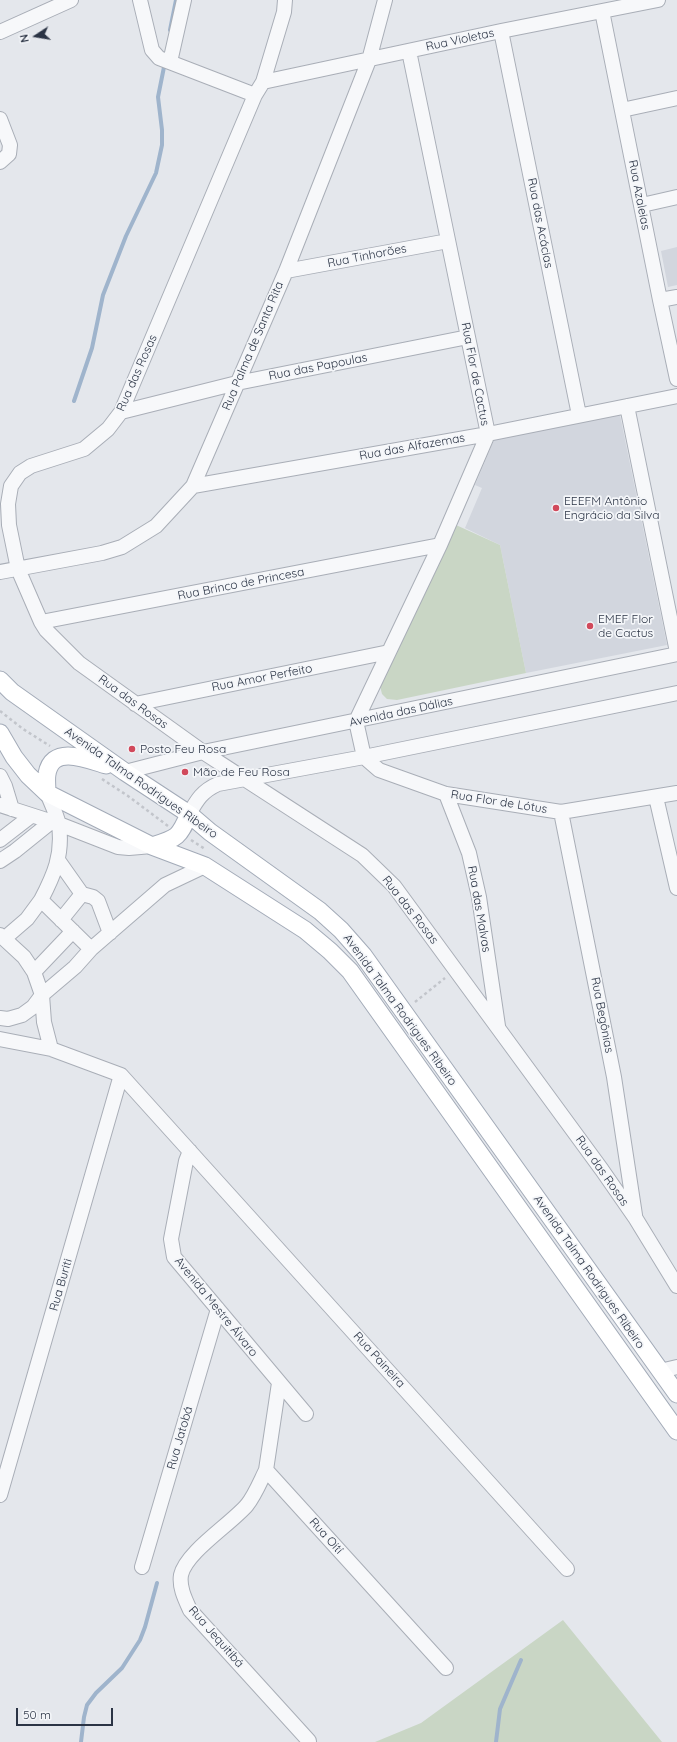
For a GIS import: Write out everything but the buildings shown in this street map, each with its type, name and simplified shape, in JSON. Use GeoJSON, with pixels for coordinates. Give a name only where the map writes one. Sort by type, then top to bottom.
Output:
{"type":"FeatureCollection","features":[{"type":"Feature","properties":{"kind":"main road","name":"Avenida Talma Rodrigues Ribeiro"},"geometry":{"type":"LineString","coordinates":[[0,680],[12,692],[125,772],[189,814],[210,832],[320,911],[341,930],[363,955],[677,1394]]}},
{"type":"Feature","properties":{"kind":"main road","name":"Avenida Talma Rodrigues Ribeiro"},"geometry":{"type":"LineString","coordinates":[[0,733],[18,763],[47,793],[152,846],[205,866],[304,930],[330,950],[350,972],[677,1432]]}},
{"type":"Feature","properties":{"kind":"main road"},"geometry":{"type":"LineString","coordinates":[[47,793],[47,774],[50,764],[56,758],[70,756],[81,757],[125,772]]}},
{"type":"Feature","properties":{"kind":"main road"},"geometry":{"type":"LineString","coordinates":[[152,846],[171,840],[180,834],[189,814]]}},
{"type":"Feature","properties":{"kind":"street"},"geometry":{"type":"LineString","coordinates":[[0,32],[71,0]]}},
{"type":"Feature","properties":{"kind":"street"},"geometry":{"type":"LineString","coordinates":[[140,0],[152,50],[166,60],[255,95]]}},
{"type":"Feature","properties":{"kind":"street"},"geometry":{"type":"LineString","coordinates":[[166,60],[184,0]]}},
{"type":"Feature","properties":{"kind":"street","name":"Rua das Rosas"},"geometry":{"type":"LineString","coordinates":[[285,0],[284,12],[263,82],[255,95],[121,412],[108,429],[84,449],[31,466],[20,473],[11,486],[8,504],[9,525],[18,569],[41,622],[46,630],[79,663],[203,752],[247,779],[362,855],[394,886],[602,1170],[671,1268],[677,1286]]}},
{"type":"Feature","properties":{"kind":"street","name":"Rua Palma de Santa Rita"},"geometry":{"type":"LineString","coordinates":[[0,572],[102,553],[122,547],[156,526],[193,486],[286,271],[369,60],[385,0]]}},
{"type":"Feature","properties":{"kind":"street","name":"Rua Violetas"},"geometry":{"type":"LineString","coordinates":[[263,82],[602,10],[658,0]]}},
{"type":"Feature","properties":{"kind":"street","name":"Rua Azaleias"},"geometry":{"type":"LineString","coordinates":[[602,10],[677,379]]}},
{"type":"Feature","properties":{"kind":"street","name":"Rua das Acácias"},"geometry":{"type":"LineString","coordinates":[[501,31],[579,416]]}},
{"type":"Feature","properties":{"kind":"street","name":"Rua Flor de Cactus"},"geometry":{"type":"LineString","coordinates":[[356,721],[440,545],[488,434],[409,51]]}},
{"type":"Feature","properties":{"kind":"street"},"geometry":{"type":"LineString","coordinates":[[622,110],[677,98]]}},
{"type":"Feature","properties":{"kind":"street"},"geometry":{"type":"LineString","coordinates":[[0,119],[10,145],[9,154],[0,162]]}},
{"type":"Feature","properties":{"kind":"street"},"geometry":{"type":"LineString","coordinates":[[642,205],[677,197]]}},
{"type":"Feature","properties":{"kind":"street","name":"Rua Tinhorões"},"geometry":{"type":"LineString","coordinates":[[286,271],[448,241]]}},
{"type":"Feature","properties":{"kind":"street"},"geometry":{"type":"LineString","coordinates":[[660,300],[677,297]]}},
{"type":"Feature","properties":{"kind":"street","name":"Rua das Papoulas"},"geometry":{"type":"LineString","coordinates":[[121,412],[237,383],[468,336]]}},
{"type":"Feature","properties":{"kind":"street","name":"Rua das Alfazemas"},"geometry":{"type":"LineString","coordinates":[[193,486],[488,434],[677,396]]}},
{"type":"Feature","properties":{"kind":"street"},"geometry":{"type":"LineString","coordinates":[[627,406],[677,653]]}},
{"type":"Feature","properties":{"kind":"street","name":"Rua Brinco de Princesa"},"geometry":{"type":"LineString","coordinates":[[41,622],[440,545]]}},
{"type":"Feature","properties":{"kind":"street","name":"Rua Amor Perfeito"},"geometry":{"type":"LineString","coordinates":[[135,704],[389,652]]}},
{"type":"Feature","properties":{"kind":"street","name":"Avenida das Dálias"},"geometry":{"type":"LineString","coordinates":[[125,772],[203,752],[677,653]]}},
{"type":"Feature","properties":{"kind":"street"},"geometry":{"type":"LineString","coordinates":[[189,814],[200,796],[207,789],[218,784],[364,757],[677,693]]}},
{"type":"Feature","properties":{"kind":"street"},"geometry":{"type":"LineString","coordinates":[[356,721],[364,757]]}},
{"type":"Feature","properties":{"kind":"street","name":"Rua Flor de Lótus"},"geometry":{"type":"LineString","coordinates":[[364,757],[379,770],[446,794],[561,812],[656,797],[677,792]]}},
{"type":"Feature","properties":{"kind":"street"},"geometry":{"type":"LineString","coordinates":[[0,776],[6,807],[55,823],[118,847],[129,848],[152,846]]}},
{"type":"Feature","properties":{"kind":"street"},"geometry":{"type":"LineString","coordinates":[[47,793],[55,823],[58,860],[55,871],[42,900],[26,919],[2,936],[24,957],[34,972],[42,995],[44,1022],[51,1049]]}},
{"type":"Feature","properties":{"kind":"street","name":"Rua das Malvas"},"geometry":{"type":"LineString","coordinates":[[446,794],[469,853],[479,897],[499,1028]]}},
{"type":"Feature","properties":{"kind":"street"},"geometry":{"type":"LineString","coordinates":[[656,797],[677,888]]}},
{"type":"Feature","properties":{"kind":"street","name":"Rua Begônias"},"geometry":{"type":"LineString","coordinates":[[561,812],[614,1077],[636,1220]]}},
{"type":"Feature","properties":{"kind":"street"},"geometry":{"type":"LineString","coordinates":[[0,840],[31,816]]}},
{"type":"Feature","properties":{"kind":"street"},"geometry":{"type":"LineString","coordinates":[[0,861],[55,823]]}},
{"type":"Feature","properties":{"kind":"street"},"geometry":{"type":"LineString","coordinates":[[58,860],[82,894],[93,896],[98,900],[110,933]]}},
{"type":"Feature","properties":{"kind":"street"},"geometry":{"type":"LineString","coordinates":[[0,1018],[8,1019],[22,1015],[33,1008],[42,995],[75,967],[91,949],[166,885],[205,866]]}},
{"type":"Feature","properties":{"kind":"street"},"geometry":{"type":"LineString","coordinates":[[61,920],[82,894]]}},
{"type":"Feature","properties":{"kind":"street"},"geometry":{"type":"LineString","coordinates":[[42,900],[91,949]]}},
{"type":"Feature","properties":{"kind":"street"},"geometry":{"type":"LineString","coordinates":[[34,972],[73,931]]}},
{"type":"Feature","properties":{"kind":"street"},"geometry":{"type":"LineString","coordinates":[[22,1015],[44,1022]]}},
{"type":"Feature","properties":{"kind":"street"},"geometry":{"type":"LineString","coordinates":[[0,1039],[51,1049],[121,1075],[190,1151]]}},
{"type":"Feature","properties":{"kind":"street","name":"Rua Buriti"},"geometry":{"type":"LineString","coordinates":[[0,1495],[121,1075]]}},
{"type":"Feature","properties":{"kind":"street","name":"Avenida Mestre Álvaro"},"geometry":{"type":"LineString","coordinates":[[190,1151],[186,1162],[171,1239],[174,1257],[306,1414]]}},
{"type":"Feature","properties":{"kind":"street","name":"Rua Paineira"},"geometry":{"type":"LineString","coordinates":[[190,1151],[567,1569]]}},
{"type":"Feature","properties":{"kind":"street","name":"Rua Jatobá"},"geometry":{"type":"LineString","coordinates":[[142,1567],[218,1309]]}},
{"type":"Feature","properties":{"kind":"street"},"geometry":{"type":"LineString","coordinates":[[660,1371],[677,1367]]}},
{"type":"Feature","properties":{"kind":"street"},"geometry":{"type":"LineString","coordinates":[[266,1470],[279,1383]]}},
{"type":"Feature","properties":{"kind":"street","name":"Rua Oití"},"geometry":{"type":"LineString","coordinates":[[266,1470],[446,1668]]}},
{"type":"Feature","properties":{"kind":"street","name":"Rua Jequitibá"},"geometry":{"type":"LineString","coordinates":[[266,1470],[256,1493],[247,1506],[187,1561],[181,1575],[182,1592],[190,1610],[309,1741]]}},
{"type":"Feature","properties":{"kind":"path"},"geometry":{"type":"LineString","coordinates":[[403,1012],[456,969]]}},
{"type":"Feature","properties":{"kind":"shaded area"},"geometry":{"type":"Polygon","coordinates":[[[677,247],[677,285],[668,287],[661,251],[677,247]]]}},
{"type":"Feature","properties":{"kind":"shaded area","name":"EEEFM Antônio Engrácio da Silva"},"geometry":{"type":"Polygon","coordinates":[[[620,415],[667,645],[526,673],[500,545],[465,528],[482,488],[475,485],[494,440],[620,415]]]}},
{"type":"Feature","properties":{"kind":"green space"},"geometry":{"type":"Polygon","coordinates":[[[456,525],[500,545],[526,673],[397,700],[387,699],[382,694],[380,686],[456,525]]]}},
{"type":"Feature","properties":{"kind":"green space"},"geometry":{"type":"Polygon","coordinates":[[[563,1620],[662,1742],[375,1742],[421,1723],[563,1620]]]}},
{"type":"Feature","properties":{"kind":"waterway"},"geometry":{"type":"LineString","coordinates":[[170,30],[176,0]]}},
{"type":"Feature","properties":{"kind":"waterway"},"geometry":{"type":"LineString","coordinates":[[74,401],[92,348],[103,295],[126,236],[156,173],[162,145],[162,130],[158,97],[165,62]]}},
{"type":"Feature","properties":{"kind":"waterway"},"geometry":{"type":"LineString","coordinates":[[81,1742],[87,1705],[96,1693],[122,1668],[140,1640],[157,1583]]}},
{"type":"Feature","properties":{"kind":"waterway"},"geometry":{"type":"LineString","coordinates":[[496,1742],[500,1709],[521,1660]]}},
{"type":"Feature","properties":{"kind":"place","name":"EEEFM Antônio Engrácio da Silva"},"geometry":{"type":"Point","coordinates":[556,508]}},
{"type":"Feature","properties":{"kind":"place","name":"EMEF Flor de Cactus"},"geometry":{"type":"Point","coordinates":[590,626]}},
{"type":"Feature","properties":{"kind":"place","name":"Posto Feu Rosa"},"geometry":{"type":"Point","coordinates":[132,749]}},
{"type":"Feature","properties":{"kind":"place","name":"Mão de Feu Rosa"},"geometry":{"type":"Point","coordinates":[185,772]}}]}
